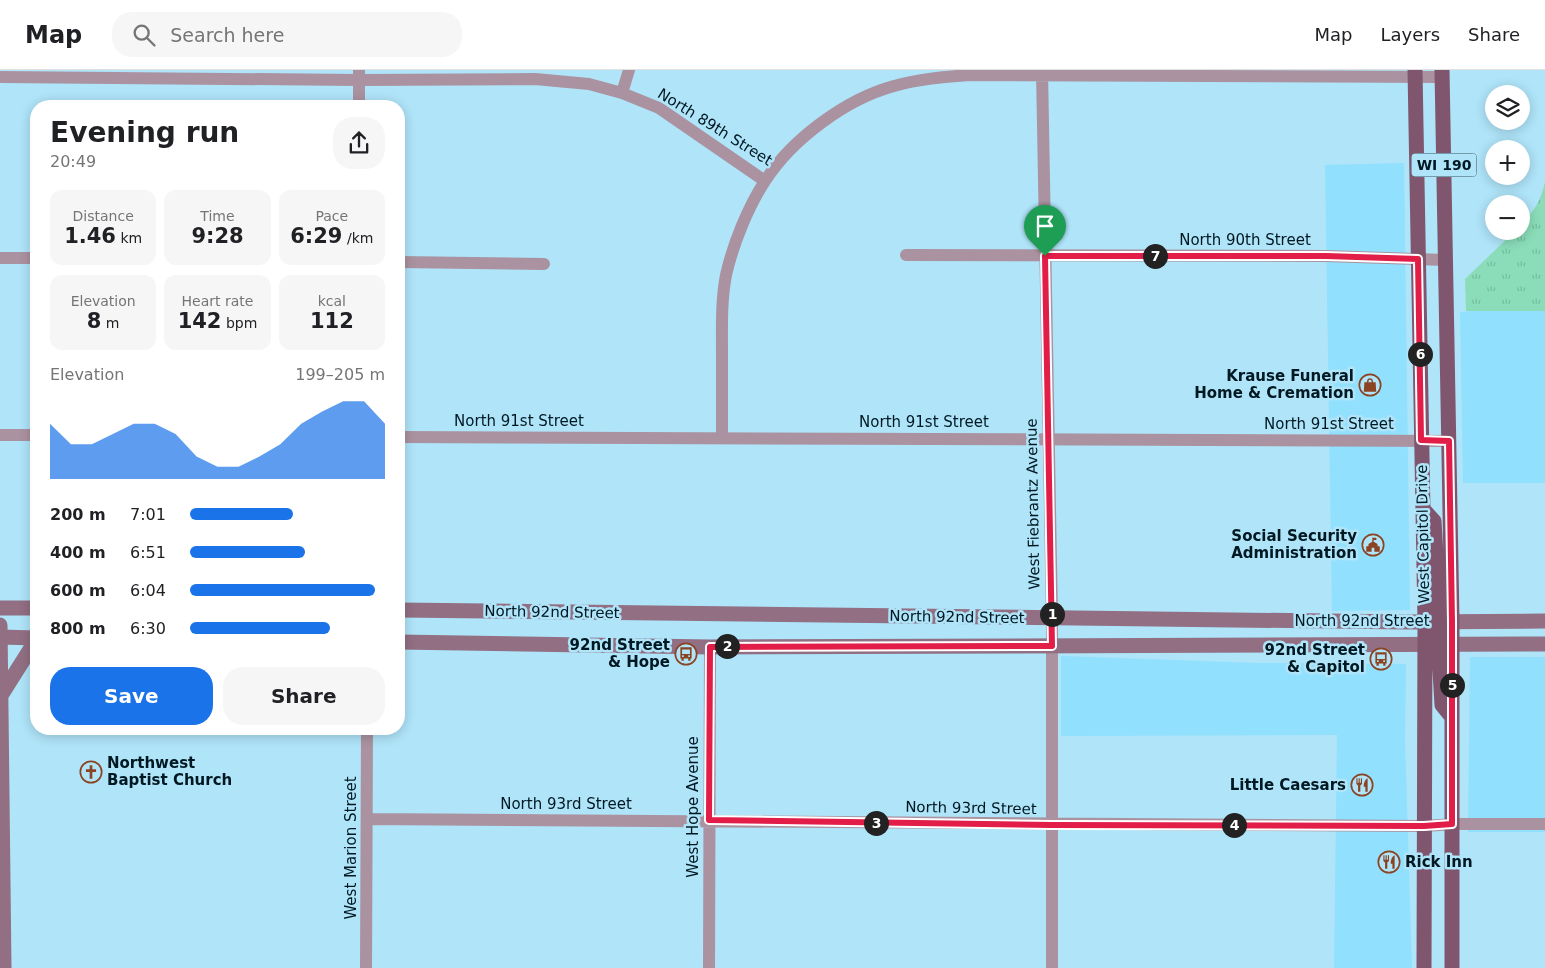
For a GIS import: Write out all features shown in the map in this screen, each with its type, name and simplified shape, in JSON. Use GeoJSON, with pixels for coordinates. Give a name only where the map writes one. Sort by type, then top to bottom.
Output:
{"type":"FeatureCollection","features":[{"type":"Feature","properties":{"kind":"main road","name":"West Capitol Drive"},"geometry":{"type":"LineString","coordinates":[[1415,73],[1425,622]]}},
{"type":"Feature","properties":{"kind":"main road","name":"West Capitol Drive"},"geometry":{"type":"LineString","coordinates":[[1424,968],[1424,826],[1438,645],[1446,621],[1449,441],[1442,74]]}},
{"type":"Feature","properties":{"kind":"main road"},"geometry":{"type":"LineString","coordinates":[[1423,509],[1434,521],[1446,621]]}},
{"type":"Feature","properties":{"kind":"main road"},"geometry":{"type":"LineString","coordinates":[[0,608],[30,608]]}},
{"type":"Feature","properties":{"kind":"main road","name":"North 92nd Street"},"geometry":{"type":"LineString","coordinates":[[405,610],[1425,622],[1545,621]]}},
{"type":"Feature","properties":{"kind":"main road"},"geometry":{"type":"LineString","coordinates":[[1425,622],[1438,638],[1438,645]]}},
{"type":"Feature","properties":{"kind":"main road"},"geometry":{"type":"LineString","coordinates":[[4,968],[0,633],[30,638]]}},
{"type":"Feature","properties":{"kind":"main road","name":"North 92nd Street"},"geometry":{"type":"LineString","coordinates":[[405,642],[710,647],[1545,644]]}},
{"type":"Feature","properties":{"kind":"main road","name":"West Capitol Drive"},"geometry":{"type":"LineString","coordinates":[[1438,645],[1452,717],[1452,968]]}},
{"type":"Feature","properties":{"kind":"main road"},"geometry":{"type":"LineString","coordinates":[[2,694],[30,649]]}},
{"type":"Feature","properties":{"kind":"street"},"geometry":{"type":"LineString","coordinates":[[622,93],[629,70]]}},
{"type":"Feature","properties":{"kind":"street","name":"North 89th Street"},"geometry":{"type":"LineString","coordinates":[[0,77],[359,75],[535,79],[589,84],[622,93],[659,108],[765,181],[793,148],[821,123],[856,101],[893,86],[936,77],[1042,72],[1442,74]]}},
{"type":"Feature","properties":{"kind":"street","name":"West Fiebrantz Avenue"},"geometry":{"type":"LineString","coordinates":[[1042,72],[1052,618],[1052,968]]}},
{"type":"Feature","properties":{"kind":"street"},"geometry":{"type":"LineString","coordinates":[[359,75],[359,100]]}},
{"type":"Feature","properties":{"kind":"street"},"geometry":{"type":"LineString","coordinates":[[722,438],[722,317],[726,275],[741,229],[765,181]]}},
{"type":"Feature","properties":{"kind":"street","name":"North 90th Street"},"geometry":{"type":"LineString","coordinates":[[906,255],[1310,256],[1446,260]]}},
{"type":"Feature","properties":{"kind":"street"},"geometry":{"type":"LineString","coordinates":[[0,258],[30,258]]}},
{"type":"Feature","properties":{"kind":"street"},"geometry":{"type":"LineString","coordinates":[[405,262],[544,264]]}},
{"type":"Feature","properties":{"kind":"street"},"geometry":{"type":"LineString","coordinates":[[0,435],[30,435]]}},
{"type":"Feature","properties":{"kind":"street","name":"North 91st Street"},"geometry":{"type":"LineString","coordinates":[[405,438],[1449,441]]}},
{"type":"Feature","properties":{"kind":"street","name":"West Hope Avenue"},"geometry":{"type":"LineString","coordinates":[[709,968],[710,647]]}},
{"type":"Feature","properties":{"kind":"street","name":"West Marion Street"},"geometry":{"type":"LineString","coordinates":[[366,968],[367,735]]}},
{"type":"Feature","properties":{"kind":"street","name":"North 93rd Street"},"geometry":{"type":"LineString","coordinates":[[367,819],[709,820],[1052,825],[1424,826],[1452,824],[1545,824]]}},
{"type":"Feature","properties":{"kind":"shaded area"},"geometry":{"type":"Polygon","coordinates":[[[1404,163],[1410,610],[1332,611],[1325,165],[1404,163]]]}},
{"type":"Feature","properties":{"kind":"shaded area"},"geometry":{"type":"Polygon","coordinates":[[[1490,310],[1545,311],[1545,483],[1463,483],[1460,312],[1490,310]]]}},
{"type":"Feature","properties":{"kind":"shaded area"},"geometry":{"type":"Polygon","coordinates":[[[1061,656],[1259,663],[1406,664],[1405,739],[1412,968],[1334,968],[1337,735],[1061,736],[1061,656]]]}},
{"type":"Feature","properties":{"kind":"shaded area"},"geometry":{"type":"Polygon","coordinates":[[[1470,657],[1545,657],[1545,832],[1468,832],[1470,657]]]}},
{"type":"Feature","properties":{"kind":"green space"},"geometry":{"type":"Polygon","coordinates":[[[1545,182],[1545,311],[1466,311],[1465,279],[1506,240],[1530,240],[1530,214],[1539,201],[1545,182]]]}},
{"type":"Feature","properties":{"kind":"place","name":"Krause Funeral Home & Cremation"},"geometry":{"type":"Point","coordinates":[1370,385]}},
{"type":"Feature","properties":{"kind":"place","name":"Social Security Administration"},"geometry":{"type":"Point","coordinates":[1373,545]}},
{"type":"Feature","properties":{"kind":"place","name":"92nd Street & Hope"},"geometry":{"type":"Point","coordinates":[686,654]}},
{"type":"Feature","properties":{"kind":"place","name":"92nd Street & Capitol"},"geometry":{"type":"Point","coordinates":[1381,659]}},
{"type":"Feature","properties":{"kind":"place","name":"Northwest Baptist Church"},"geometry":{"type":"Point","coordinates":[91,772]}},
{"type":"Feature","properties":{"kind":"place","name":"Little Caesars"},"geometry":{"type":"Point","coordinates":[1362,785]}},
{"type":"Feature","properties":{"kind":"place","name":"Rick Inn"},"geometry":{"type":"Point","coordinates":[1389,862]}},
{"type":"Feature","properties":{"kind":"route"},"geometry":{"type":"LineString","coordinates":[[1045,256],[1326,256],[1418,259],[1421,440],[1449,441],[1452,621],[1452,824],[1424,826],[1052,825],[709,820],[710,647],[1052,646],[1045,256]]}}]}
